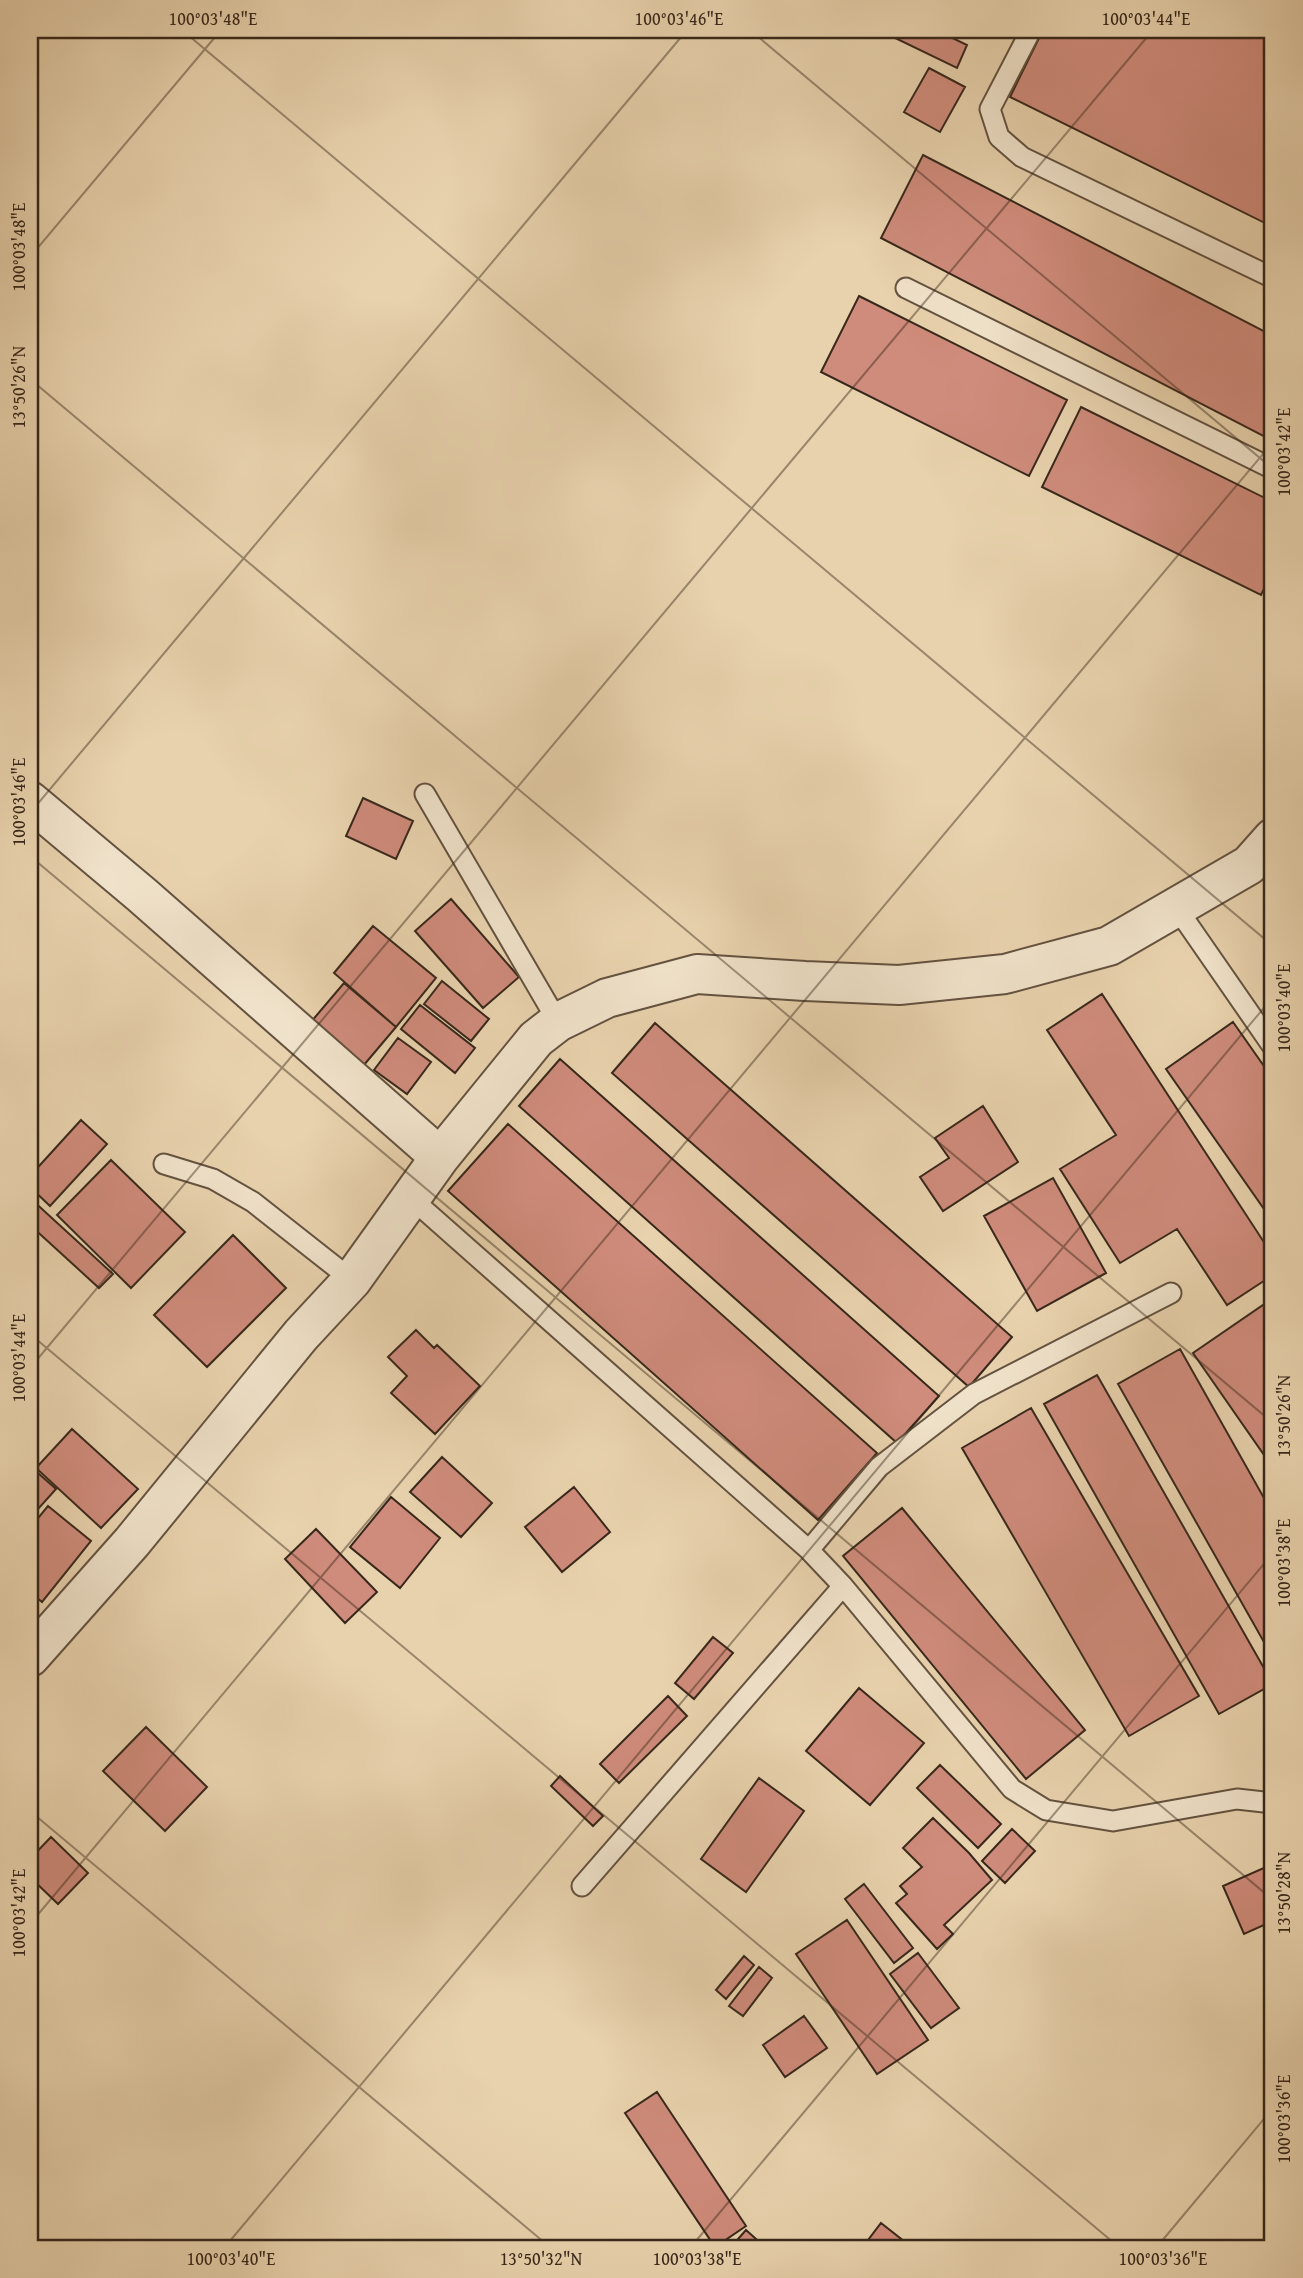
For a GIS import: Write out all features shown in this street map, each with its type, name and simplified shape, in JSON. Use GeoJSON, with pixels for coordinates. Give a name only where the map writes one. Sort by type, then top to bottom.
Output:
{"type":"FeatureCollection","features":[{"type":"Feature","properties":{"kind":"street"},"geometry":{"type":"LineString","coordinates":[[30,801],[152,904],[440,1157]]}},
{"type":"Feature","properties":{"kind":"street"},"geometry":{"type":"LineString","coordinates":[[30,1657],[132,1542],[301,1335],[352,1280],[440,1157],[536,1039],[558,1022],[607,998],[697,974],[899,985],[1006,974],[1109,946],[1250,865],[1273,838]]}},
{"type":"Feature","properties":{"kind":"lane"},"geometry":{"type":"LineString","coordinates":[[1031,30],[990,109],[999,137],[1022,156],[1273,278]]}},
{"type":"Feature","properties":{"kind":"lane"},"geometry":{"type":"LineString","coordinates":[[906,288],[1273,469]]}},
{"type":"Feature","properties":{"kind":"lane"},"geometry":{"type":"LineString","coordinates":[[425,794],[558,1022]]}},
{"type":"Feature","properties":{"kind":"lane"},"geometry":{"type":"LineString","coordinates":[[1176,907],[1273,1047]]}},
{"type":"Feature","properties":{"kind":"lane"},"geometry":{"type":"LineString","coordinates":[[164,1164],[213,1179],[253,1202],[352,1280]]}},
{"type":"Feature","properties":{"kind":"lane"},"geometry":{"type":"LineString","coordinates":[[412,1199],[810,1550],[1012,1789],[1046,1810],[1113,1821],[1237,1799],[1273,1803]]}},
{"type":"Feature","properties":{"kind":"lane"},"geometry":{"type":"LineString","coordinates":[[810,1550],[879,1467],[974,1394],[1171,1293]]}},
{"type":"Feature","properties":{"kind":"lane"},"geometry":{"type":"LineString","coordinates":[[582,1886],[843,1586]]}},
{"type":"Feature","properties":{"kind":"building"},"geometry":{"type":"Polygon","coordinates":[[[894,30],[936,30],[967,45],[957,68],[891,36],[894,30]]]}},
{"type":"Feature","properties":{"kind":"building"},"geometry":{"type":"Polygon","coordinates":[[[1043,30],[1273,30],[1273,227],[1010,97],[1043,30]]]}},
{"type":"Feature","properties":{"kind":"building"},"geometry":{"type":"Polygon","coordinates":[[[929,68],[965,87],[940,132],[904,112],[929,68]]]}},
{"type":"Feature","properties":{"kind":"building"},"geometry":{"type":"Polygon","coordinates":[[[923,155],[1273,336],[1273,441],[881,238],[923,155]]]}},
{"type":"Feature","properties":{"kind":"building"},"geometry":{"type":"Polygon","coordinates":[[[859,296],[1067,400],[1029,476],[821,372],[859,296]]]}},
{"type":"Feature","properties":{"kind":"building"},"geometry":{"type":"Polygon","coordinates":[[[1081,407],[1273,502],[1273,570],[1261,595],[1042,487],[1081,407]]]}},
{"type":"Feature","properties":{"kind":"building"},"geometry":{"type":"Polygon","coordinates":[[[363,798],[413,821],[396,859],[346,836],[363,798]]]}},
{"type":"Feature","properties":{"kind":"building"},"geometry":{"type":"Polygon","coordinates":[[[451,899],[519,977],[483,1008],[415,931],[451,899]]]}},
{"type":"Feature","properties":{"kind":"building"},"geometry":{"type":"Polygon","coordinates":[[[373,926],[436,978],[396,1027],[334,973],[373,926]]]}},
{"type":"Feature","properties":{"kind":"building"},"geometry":{"type":"Polygon","coordinates":[[[442,981],[489,1019],[471,1041],[424,1004],[442,981]]]}},
{"type":"Feature","properties":{"kind":"building"},"geometry":{"type":"Polygon","coordinates":[[[344,983],[396,1027],[358,1072],[305,1029],[344,983]]]}},
{"type":"Feature","properties":{"kind":"building"},"geometry":{"type":"Polygon","coordinates":[[[1102,994],[1273,1256],[1273,1275],[1227,1305],[1177,1229],[1120,1263],[1060,1169],[1116,1135],[1047,1030],[1102,994]]]}},
{"type":"Feature","properties":{"kind":"building"},"geometry":{"type":"Polygon","coordinates":[[[420,1005],[475,1048],[455,1073],[401,1029],[420,1005]]]}},
{"type":"Feature","properties":{"kind":"building"},"geometry":{"type":"Polygon","coordinates":[[[1233,1022],[1273,1079],[1273,1222],[1166,1069],[1233,1022]]]}},
{"type":"Feature","properties":{"kind":"building"},"geometry":{"type":"Polygon","coordinates":[[[655,1023],[1012,1337],[969,1387],[612,1073],[655,1023]]]}},
{"type":"Feature","properties":{"kind":"building"},"geometry":{"type":"Polygon","coordinates":[[[398,1038],[431,1062],[407,1094],[374,1070],[398,1038]]]}},
{"type":"Feature","properties":{"kind":"building"},"geometry":{"type":"Polygon","coordinates":[[[560,1059],[939,1396],[897,1443],[519,1106],[560,1059]]]}},
{"type":"Feature","properties":{"kind":"building"},"geometry":{"type":"Polygon","coordinates":[[[983,1106],[1018,1162],[943,1211],[920,1177],[949,1158],[935,1138],[983,1106]]]}},
{"type":"Feature","properties":{"kind":"building"},"geometry":{"type":"Polygon","coordinates":[[[81,1120],[107,1144],[50,1206],[30,1187],[30,1176],[81,1120]]]}},
{"type":"Feature","properties":{"kind":"building"},"geometry":{"type":"Polygon","coordinates":[[[508,1124],[877,1453],[818,1520],[448,1191],[508,1124]]]}},
{"type":"Feature","properties":{"kind":"building"},"geometry":{"type":"Polygon","coordinates":[[[111,1160],[185,1232],[131,1288],[57,1215],[111,1160]]]}},
{"type":"Feature","properties":{"kind":"building"},"geometry":{"type":"Polygon","coordinates":[[[1053,1178],[1106,1273],[1037,1311],[984,1216],[1053,1178]]]}},
{"type":"Feature","properties":{"kind":"building"},"geometry":{"type":"Polygon","coordinates":[[[30,1198],[113,1274],[99,1288],[30,1225],[30,1198]]]}},
{"type":"Feature","properties":{"kind":"building"},"geometry":{"type":"Polygon","coordinates":[[[233,1235],[286,1288],[207,1367],[154,1315],[233,1235]]]}},
{"type":"Feature","properties":{"kind":"building"},"geometry":{"type":"Polygon","coordinates":[[[1273,1298],[1273,1468],[1193,1353],[1273,1298]]]}},
{"type":"Feature","properties":{"kind":"building"},"geometry":{"type":"Polygon","coordinates":[[[416,1330],[434,1348],[437,1345],[480,1386],[435,1434],[391,1393],[407,1376],[388,1357],[416,1330]]]}},
{"type":"Feature","properties":{"kind":"building"},"geometry":{"type":"Polygon","coordinates":[[[1180,1349],[1273,1514],[1273,1658],[1118,1384],[1180,1349]]]}},
{"type":"Feature","properties":{"kind":"building"},"geometry":{"type":"Polygon","coordinates":[[[1097,1375],[1273,1684],[1219,1714],[1044,1404],[1097,1375]]]}},
{"type":"Feature","properties":{"kind":"building"},"geometry":{"type":"Polygon","coordinates":[[[1031,1408],[1199,1696],[1129,1736],[962,1448],[1031,1408]]]}},
{"type":"Feature","properties":{"kind":"building"},"geometry":{"type":"Polygon","coordinates":[[[72,1429],[138,1489],[101,1528],[36,1468],[72,1429]]]}},
{"type":"Feature","properties":{"kind":"building"},"geometry":{"type":"Polygon","coordinates":[[[442,1457],[492,1503],[461,1537],[410,1492],[442,1457]]]}},
{"type":"Feature","properties":{"kind":"building"},"geometry":{"type":"Polygon","coordinates":[[[30,1466],[56,1489],[30,1518],[30,1466]]]}},
{"type":"Feature","properties":{"kind":"building"},"geometry":{"type":"Polygon","coordinates":[[[574,1487],[610,1532],[562,1572],[525,1527],[574,1487]]]}},
{"type":"Feature","properties":{"kind":"building"},"geometry":{"type":"Polygon","coordinates":[[[391,1497],[440,1538],[400,1588],[350,1547],[391,1497]]]}},
{"type":"Feature","properties":{"kind":"building"},"geometry":{"type":"Polygon","coordinates":[[[48,1506],[91,1541],[42,1602],[30,1592],[30,1528],[48,1506]]]}},
{"type":"Feature","properties":{"kind":"building"},"geometry":{"type":"Polygon","coordinates":[[[902,1508],[1085,1730],[1026,1779],[843,1556],[902,1508]]]}},
{"type":"Feature","properties":{"kind":"building"},"geometry":{"type":"Polygon","coordinates":[[[316,1529],[377,1592],[345,1623],[285,1559],[316,1529]]]}},
{"type":"Feature","properties":{"kind":"building"},"geometry":{"type":"Polygon","coordinates":[[[713,1637],[733,1653],[694,1699],[675,1683],[713,1637]]]}},
{"type":"Feature","properties":{"kind":"building"},"geometry":{"type":"Polygon","coordinates":[[[859,1688],[924,1743],[870,1805],[806,1751],[859,1688]]]}},
{"type":"Feature","properties":{"kind":"building"},"geometry":{"type":"Polygon","coordinates":[[[668,1696],[687,1716],[619,1783],[600,1764],[668,1696]]]}},
{"type":"Feature","properties":{"kind":"building"},"geometry":{"type":"Polygon","coordinates":[[[146,1727],[207,1787],[165,1831],[103,1771],[146,1727]]]}},
{"type":"Feature","properties":{"kind":"building"},"geometry":{"type":"Polygon","coordinates":[[[940,1765],[1001,1824],[978,1848],[917,1788],[940,1765]]]}},
{"type":"Feature","properties":{"kind":"building"},"geometry":{"type":"Polygon","coordinates":[[[560,1776],[603,1816],[593,1826],[551,1786],[560,1776]]]}},
{"type":"Feature","properties":{"kind":"building"},"geometry":{"type":"Polygon","coordinates":[[[759,1778],[804,1811],[746,1892],[701,1859],[759,1778]]]}},
{"type":"Feature","properties":{"kind":"building"},"geometry":{"type":"Polygon","coordinates":[[[933,1818],[992,1880],[944,1925],[953,1934],[937,1949],[896,1903],[907,1894],[900,1886],[922,1867],[903,1848],[933,1818]]]}},
{"type":"Feature","properties":{"kind":"building"},"geometry":{"type":"Polygon","coordinates":[[[1012,1829],[1035,1851],[1005,1883],[982,1861],[1012,1829]]]}},
{"type":"Feature","properties":{"kind":"building"},"geometry":{"type":"Polygon","coordinates":[[[51,1837],[88,1873],[58,1904],[30,1877],[30,1859],[51,1837]]]}},
{"type":"Feature","properties":{"kind":"building"},"geometry":{"type":"Polygon","coordinates":[[[1273,1864],[1273,1921],[1244,1934],[1223,1886],[1273,1864]]]}},
{"type":"Feature","properties":{"kind":"building"},"geometry":{"type":"Polygon","coordinates":[[[864,1884],[913,1948],[894,1963],[845,1899],[864,1884]]]}},
{"type":"Feature","properties":{"kind":"building"},"geometry":{"type":"Polygon","coordinates":[[[847,1920],[928,2040],[877,2074],[796,1954],[847,1920]]]}},
{"type":"Feature","properties":{"kind":"building"},"geometry":{"type":"Polygon","coordinates":[[[918,1953],[959,2008],[931,2028],[890,1974],[918,1953]]]}},
{"type":"Feature","properties":{"kind":"building"},"geometry":{"type":"Polygon","coordinates":[[[744,1956],[754,1965],[726,1999],[716,1990],[744,1956]]]}},
{"type":"Feature","properties":{"kind":"building"},"geometry":{"type":"Polygon","coordinates":[[[759,1967],[772,1978],[743,2016],[729,2006],[759,1967]]]}},
{"type":"Feature","properties":{"kind":"building"},"geometry":{"type":"Polygon","coordinates":[[[804,2016],[827,2048],[785,2077],[763,2045],[804,2016]]]}},
{"type":"Feature","properties":{"kind":"building"},"geometry":{"type":"Polygon","coordinates":[[[657,2092],[746,2226],[715,2247],[625,2113],[657,2092]]]}},
{"type":"Feature","properties":{"kind":"building"},"geometry":{"type":"Polygon","coordinates":[[[881,2223],[905,2242],[900,2248],[862,2248],[881,2223]]]}},
{"type":"Feature","properties":{"kind":"building"},"geometry":{"type":"Polygon","coordinates":[[[746,2230],[766,2248],[730,2248],[746,2230]]]}}]}
